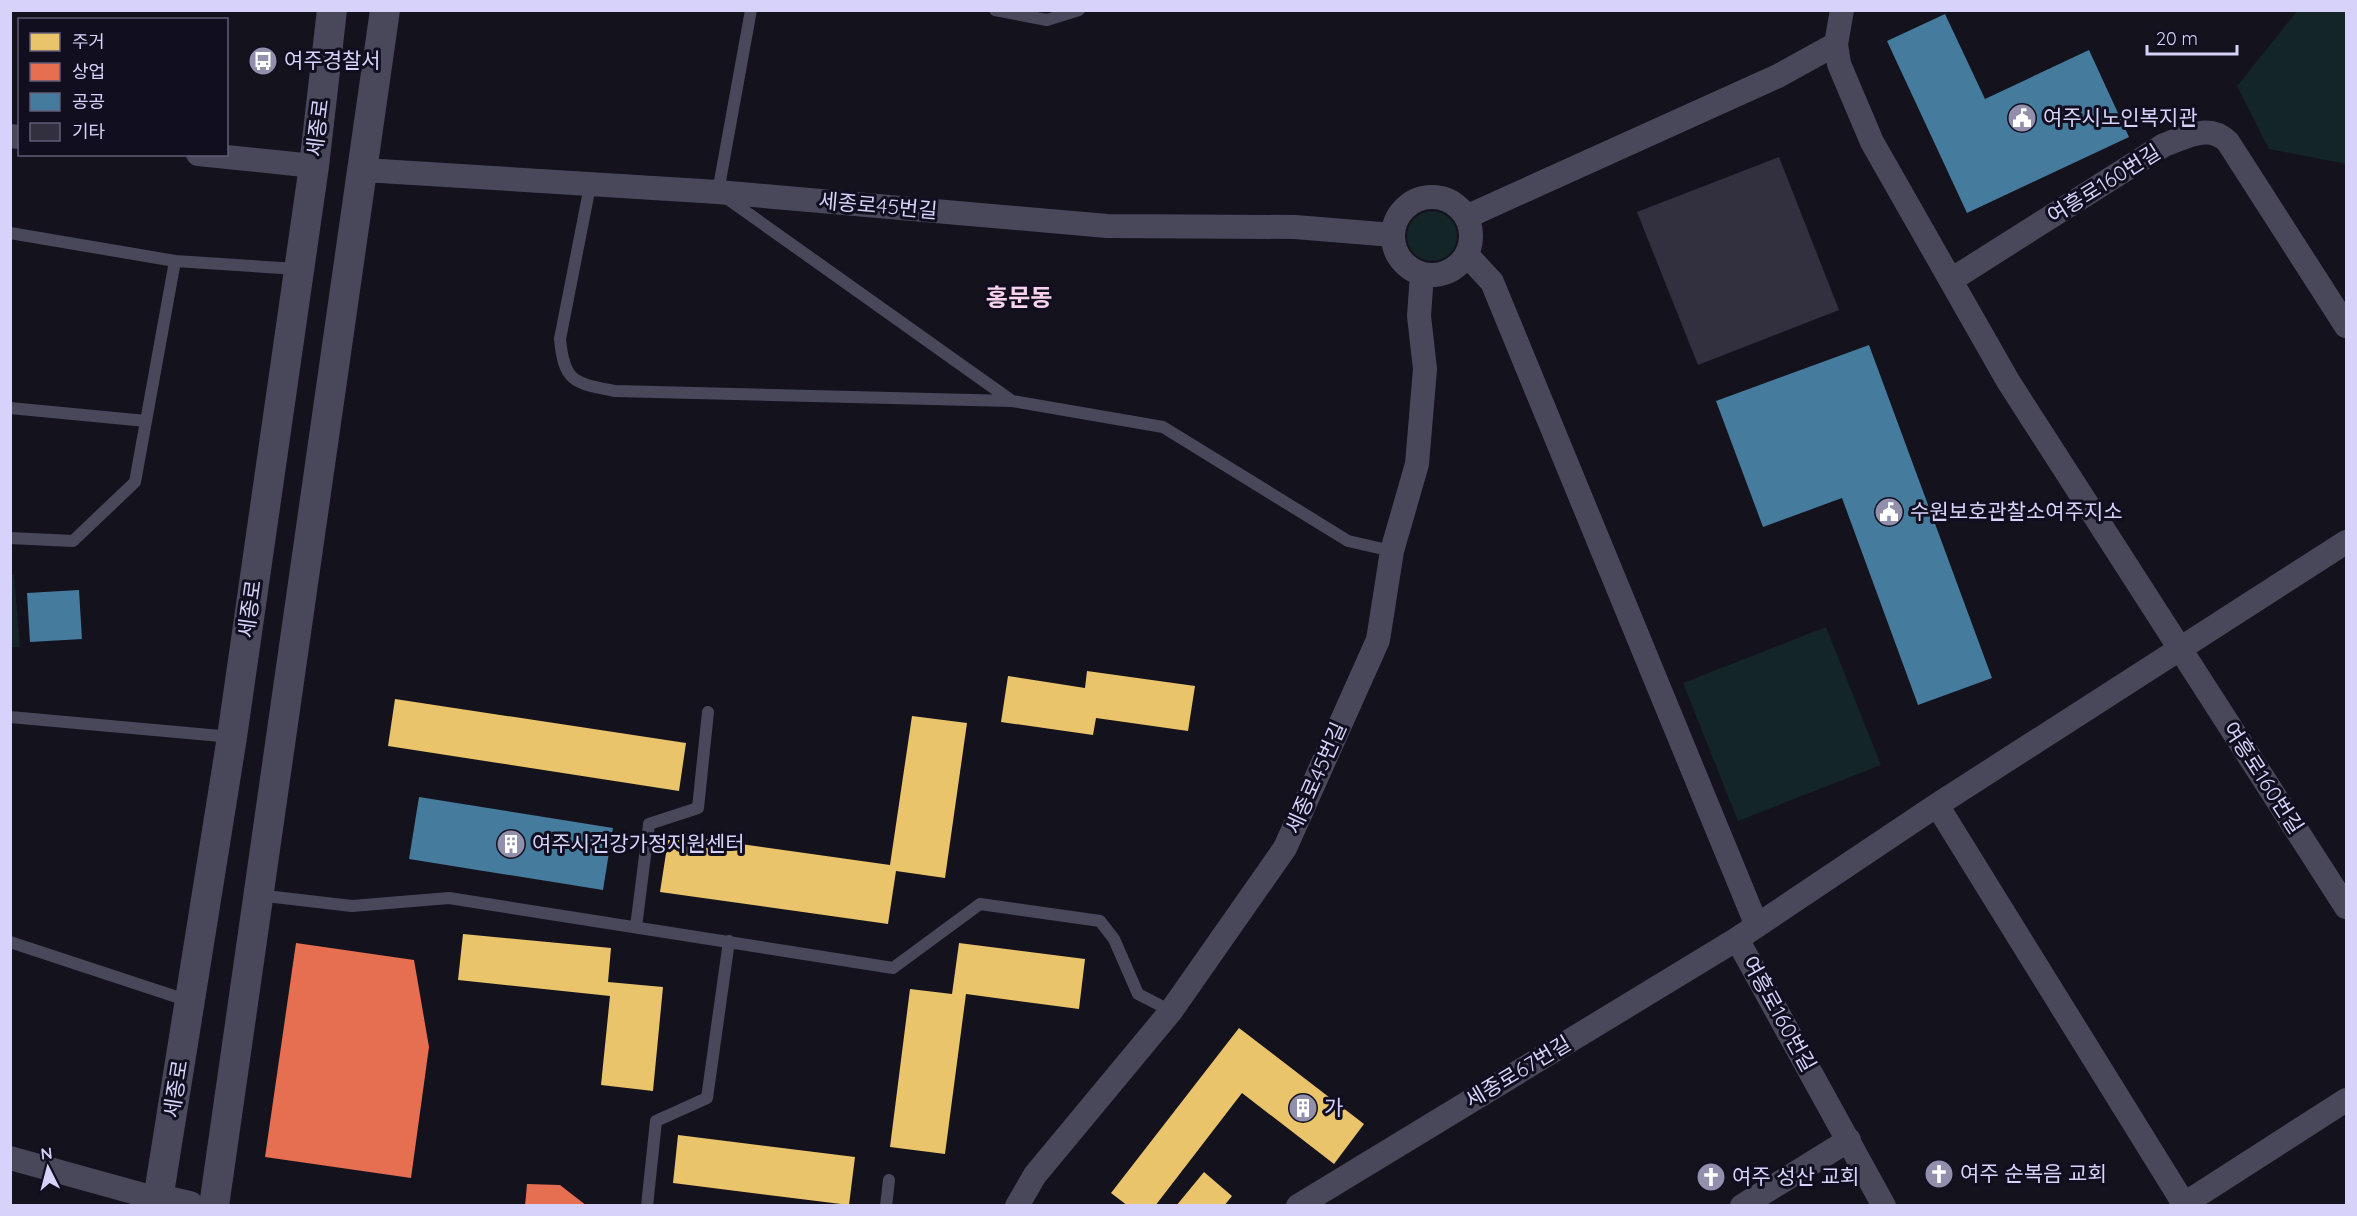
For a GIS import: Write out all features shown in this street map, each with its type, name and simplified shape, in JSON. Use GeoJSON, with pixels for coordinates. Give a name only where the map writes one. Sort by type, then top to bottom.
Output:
{"type":"FeatureCollection","features":[{"type":"Feature","properties":{"kind":"street","name":"세종로"},"geometry":{"type":"LineString","coordinates":[[158,1202],[210,888],[297,269],[314,166],[332,10]]}},
{"type":"Feature","properties":{"kind":"street"},"geometry":{"type":"LineString","coordinates":[[214,1206],[257,895],[364,170],[385,10]]}},
{"type":"Feature","properties":{"kind":"street","name":"여흥로160번길"},"geometry":{"type":"LineString","coordinates":[[1842,10],[1836,44],[1839,64],[1850,95],[1872,142],[2008,381],[2346,907]]}},
{"type":"Feature","properties":{"kind":"street"},"geometry":{"type":"LineString","coordinates":[[1466,217],[1778,75],[1836,44]]}},
{"type":"Feature","properties":{"kind":"street","name":"여흥로160번길"},"geometry":{"type":"LineString","coordinates":[[1951,280],[2164,145],[2196,133],[2210,131],[2220,134],[2228,142],[2346,326]]}},
{"type":"Feature","properties":{"kind":"street"},"geometry":{"type":"LineString","coordinates":[[217,156],[364,170]]}},
{"type":"Feature","properties":{"kind":"street","name":"세종로45번길"},"geometry":{"type":"LineString","coordinates":[[364,170],[590,186],[718,192],[1107,226],[1295,228],[1392,235]]}},
{"type":"Feature","properties":{"kind":"street"},"geometry":{"type":"LineString","coordinates":[[1424,198],[1449,201],[1466,217],[1471,236],[1467,255],[1459,265],[1448,272],[1436,275],[1422,274],[1411,269],[1401,260],[1392,235],[1402,211],[1412,203],[1424,198]]}},
{"type":"Feature","properties":{"kind":"street"},"geometry":{"type":"LineString","coordinates":[[1467,255],[1492,282],[1747,932]]}},
{"type":"Feature","properties":{"kind":"street","name":"세종로45번길"},"geometry":{"type":"LineString","coordinates":[[1017,1206],[1035,1175],[1171,1011],[1285,848],[1378,640],[1392,550],[1417,464],[1425,369],[1419,316],[1422,274]]}},
{"type":"Feature","properties":{"kind":"street","name":"여흥로160번길"},"geometry":{"type":"LineString","coordinates":[[1884,1206],[1747,932],[1937,805],[2346,542]]}},
{"type":"Feature","properties":{"kind":"street"},"geometry":{"type":"LineString","coordinates":[[1937,805],[2182,1205],[2346,1100]]}},
{"type":"Feature","properties":{"kind":"street"},"geometry":{"type":"LineString","coordinates":[[210,888],[257,895]]}},
{"type":"Feature","properties":{"kind":"street","name":"세종로67번길"},"geometry":{"type":"LineString","coordinates":[[1298,1206],[1747,932]]}},
{"type":"Feature","properties":{"kind":"street"},"geometry":{"type":"LineString","coordinates":[[1742,1206],[1849,1140]]}},
{"type":"Feature","properties":{"kind":"street"},"geometry":{"type":"LineString","coordinates":[[10,1158],[158,1202],[189,1206]]}},
{"type":"Feature","properties":{"kind":"lane"},"geometry":{"type":"LineString","coordinates":[[751,10],[718,192],[1012,401]]}},
{"type":"Feature","properties":{"kind":"lane"},"geometry":{"type":"LineString","coordinates":[[995,10],[1047,20],[1079,10]]}},
{"type":"Feature","properties":{"kind":"lane"},"geometry":{"type":"LineString","coordinates":[[590,186],[560,339],[562,365],[578,384],[615,391],[1012,401],[1162,427],[1348,540],[1392,550]]}},
{"type":"Feature","properties":{"kind":"lane"},"geometry":{"type":"LineString","coordinates":[[10,233],[176,261],[297,269]]}},
{"type":"Feature","properties":{"kind":"lane"},"geometry":{"type":"LineString","coordinates":[[10,538],[73,541],[135,482],[176,261]]}},
{"type":"Feature","properties":{"kind":"lane"},"geometry":{"type":"LineString","coordinates":[[10,408],[146,421]]}},
{"type":"Feature","properties":{"kind":"lane"},"geometry":{"type":"LineString","coordinates":[[636,927],[649,824],[698,808],[708,712]]}},
{"type":"Feature","properties":{"kind":"lane"},"geometry":{"type":"LineString","coordinates":[[10,717],[232,737]]}},
{"type":"Feature","properties":{"kind":"lane"},"geometry":{"type":"LineString","coordinates":[[257,895],[352,906],[449,898],[893,968],[980,904],[1100,921],[1114,939],[1138,994],[1171,1011]]}},
{"type":"Feature","properties":{"kind":"lane"},"geometry":{"type":"LineString","coordinates":[[647,1206],[656,1121],[707,1098],[729,941]]}},
{"type":"Feature","properties":{"kind":"lane"},"geometry":{"type":"LineString","coordinates":[[10,942],[190,1002]]}},
{"type":"Feature","properties":{"kind":"lane"},"geometry":{"type":"LineString","coordinates":[[886,1206],[889,1180]]}},
{"type":"Feature","properties":{"kind":"shaded area"},"geometry":{"type":"Polygon","coordinates":[[[2297,11],[2346,11],[2346,164],[2269,149],[2237,86],[2297,11]]]}},
{"type":"Feature","properties":{"kind":"shaded area"},"geometry":{"type":"Polygon","coordinates":[[[1427,211],[1437,211],[1450,218],[1457,231],[1457,241],[1450,254],[1437,261],[1427,261],[1418,257],[1411,250],[1407,241],[1407,231],[1411,222],[1418,215],[1427,211]]]}},
{"type":"Feature","properties":{"kind":"shaded area"},"geometry":{"type":"Polygon","coordinates":[[[10,575],[14,575],[20,647],[11,647],[10,575]]]}},
{"type":"Feature","properties":{"kind":"shaded area"},"geometry":{"type":"Polygon","coordinates":[[[1826,627],[1881,765],[1738,821],[1683,683],[1826,627]]]}},
{"type":"Feature","properties":{"kind":"building: 주거"},"geometry":{"type":"Polygon","coordinates":[[[1087,671],[1195,686],[1188,731],[1096,718],[1093,735],[1001,722],[1008,676],[1085,688],[1087,671]]]}},
{"type":"Feature","properties":{"kind":"building: 주거"},"geometry":{"type":"Polygon","coordinates":[[[395,699],[686,743],[679,791],[388,746],[395,699]]]}},
{"type":"Feature","properties":{"kind":"building: 주거"},"geometry":{"type":"Polygon","coordinates":[[[912,716],[967,723],[945,878],[896,871],[888,924],[660,892],[669,834],[890,865],[912,716]]]}},
{"type":"Feature","properties":{"kind":"building: 주거"},"geometry":{"type":"Polygon","coordinates":[[[463,934],[611,948],[608,982],[663,987],[653,1091],[601,1085],[610,996],[458,980],[463,934]]]}},
{"type":"Feature","properties":{"kind":"building: 주거"},"geometry":{"type":"Polygon","coordinates":[[[959,943],[1085,959],[1079,1009],[966,994],[945,1154],[890,1147],[910,989],[952,994],[959,943]]]}},
{"type":"Feature","properties":{"kind":"building: 주거","name":"가"},"geometry":{"type":"Polygon","coordinates":[[[1239,1028],[1364,1124],[1334,1164],[1242,1093],[1155,1206],[1128,1206],[1111,1193],[1239,1028]]]}},
{"type":"Feature","properties":{"kind":"building: 주거"},"geometry":{"type":"Polygon","coordinates":[[[678,1135],[855,1157],[849,1205],[673,1183],[678,1135]]]}},
{"type":"Feature","properties":{"kind":"building: 주거"},"geometry":{"type":"Polygon","coordinates":[[[1204,1172],[1232,1196],[1224,1206],[1176,1206],[1204,1172]]]}},
{"type":"Feature","properties":{"kind":"building: 상업"},"geometry":{"type":"Polygon","coordinates":[[[296,943],[414,960],[429,1047],[411,1178],[265,1157],[296,943]]]}},
{"type":"Feature","properties":{"kind":"building: 상업"},"geometry":{"type":"Polygon","coordinates":[[[527,1184],[560,1185],[587,1206],[525,1206],[527,1184]]]}},
{"type":"Feature","properties":{"kind":"building: 공공","name":"여주시노인복지관"},"geometry":{"type":"Polygon","coordinates":[[[1945,14],[1985,99],[2089,50],[2129,137],[1967,213],[1887,41],[1945,14]]]}},
{"type":"Feature","properties":{"kind":"building: 공공","name":"수원보호관찰소여주지소"},"geometry":{"type":"Polygon","coordinates":[[[1869,345],[1992,678],[1918,705],[1842,498],[1763,527],[1716,401],[1869,345]]]}},
{"type":"Feature","properties":{"kind":"building: 공공"},"geometry":{"type":"Polygon","coordinates":[[[79,590],[82,639],[30,642],[27,593],[79,590]]]}},
{"type":"Feature","properties":{"kind":"building: 공공","name":"여주시건강가정지원센터"},"geometry":{"type":"Polygon","coordinates":[[[419,797],[613,828],[603,890],[409,859],[419,797]]]}},
{"type":"Feature","properties":{"kind":"building: 기타"},"geometry":{"type":"Polygon","coordinates":[[[1779,157],[1839,310],[1698,365],[1637,212],[1779,157]]]}},
{"type":"Feature","properties":{"kind":"place","name":"여주경찰서"},"geometry":{"type":"Point","coordinates":[263,61]}},
{"type":"Feature","properties":{"kind":"place","name":"여주시노인복지관"},"geometry":{"type":"Point","coordinates":[2022,118]}},
{"type":"Feature","properties":{"kind":"place","name":"수원보호관찰소여주지소"},"geometry":{"type":"Point","coordinates":[1889,512]}},
{"type":"Feature","properties":{"kind":"place","name":"여주시건강가정지원센터"},"geometry":{"type":"Point","coordinates":[511,844]}},
{"type":"Feature","properties":{"kind":"place","name":"가"},"geometry":{"type":"Point","coordinates":[1303,1108]}},
{"type":"Feature","properties":{"kind":"place","name":"여주 순복음 교회"},"geometry":{"type":"Point","coordinates":[1939,1174]}},
{"type":"Feature","properties":{"kind":"place","name":"여주 성산 교회"},"geometry":{"type":"Point","coordinates":[1711,1177]}},
{"type":"Feature","properties":{"kind":"district","name":"홍문동"},"geometry":{"type":"Point","coordinates":[1019,298]}}]}
